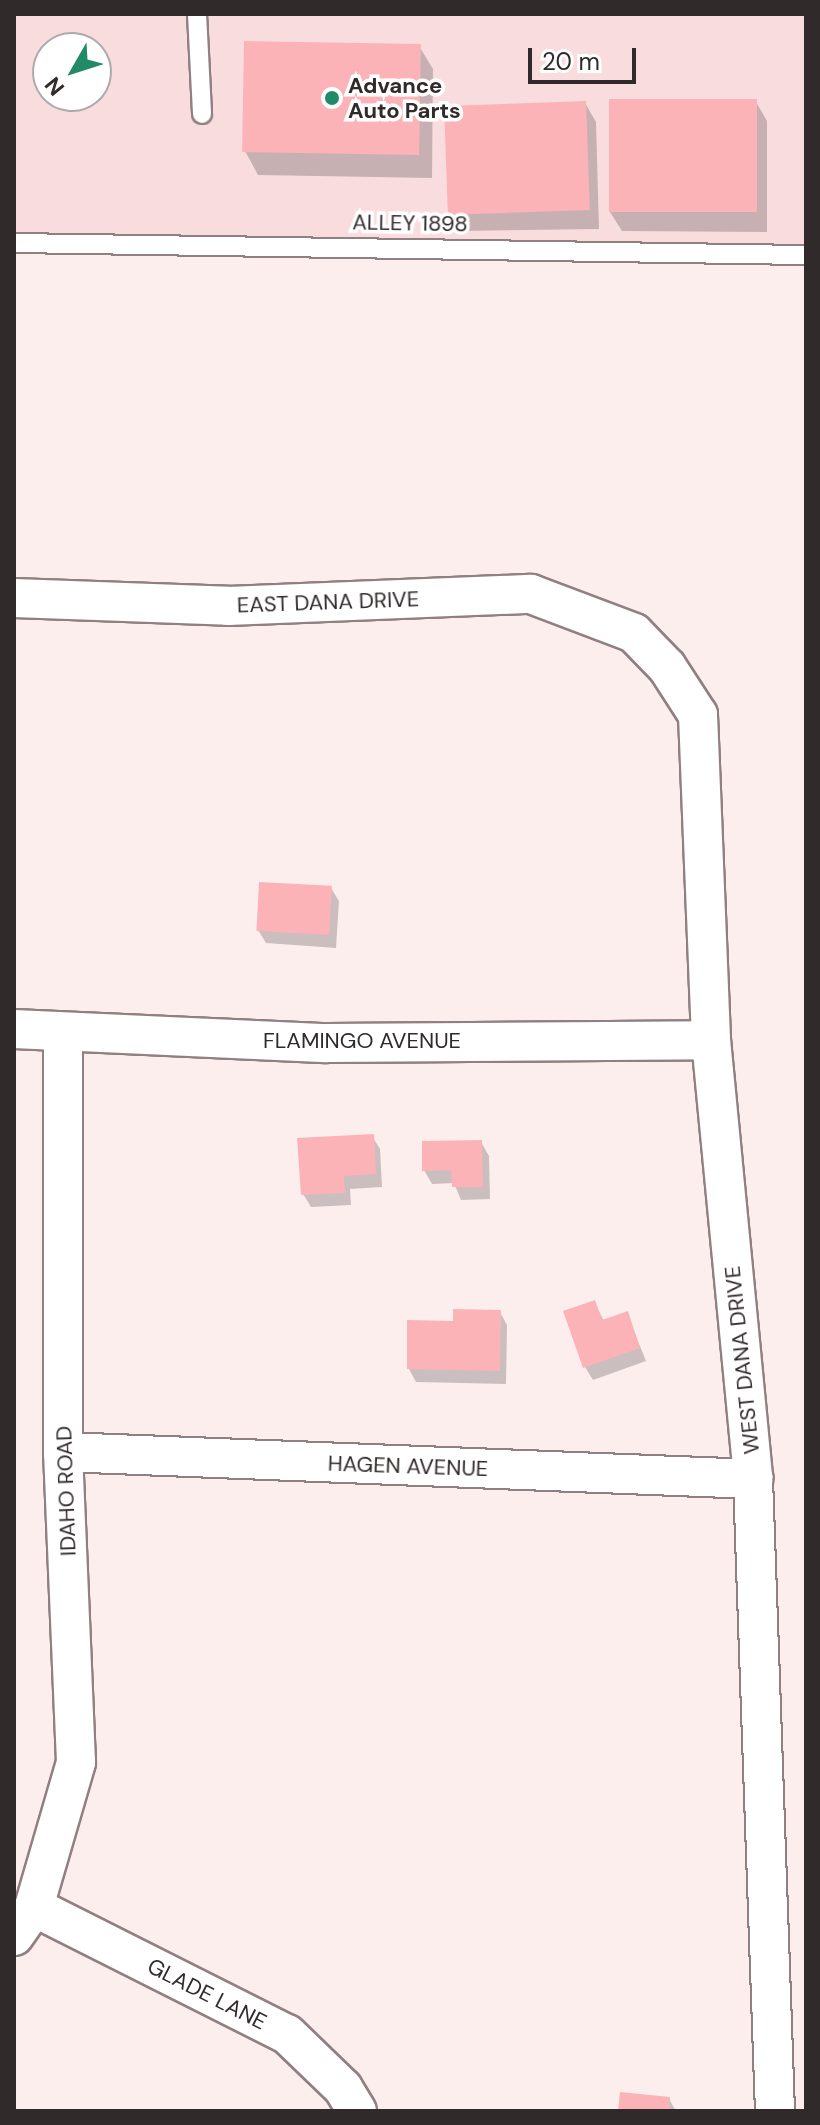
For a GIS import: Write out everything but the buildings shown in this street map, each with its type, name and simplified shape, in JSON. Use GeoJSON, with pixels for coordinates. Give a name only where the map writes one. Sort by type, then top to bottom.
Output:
{"type":"FeatureCollection","features":[{"type":"Feature","properties":{"kind":"street","name":"EAST DANA DRIVE"},"geometry":{"type":"LineString","coordinates":[[14,598],[228,606],[531,594],[634,633]]}},
{"type":"Feature","properties":{"kind":"street","name":"WEST DANA DRIVE"},"geometry":{"type":"LineString","coordinates":[[634,633],[667,667],[698,715],[711,1040],[753,1479],[775,2111]]}},
{"type":"Feature","properties":{"kind":"street","name":"FLAMINGO AVENUE"},"geometry":{"type":"LineString","coordinates":[[14,1029],[327,1043],[711,1040]]}},
{"type":"Feature","properties":{"kind":"street","name":"IDAHO ROAD"},"geometry":{"type":"LineString","coordinates":[[24,1921],[76,1762],[63,1452],[63,1033]]}},
{"type":"Feature","properties":{"kind":"street","name":"HAGEN AVENUE"},"geometry":{"type":"LineString","coordinates":[[63,1452],[753,1479]]}},
{"type":"Feature","properties":{"kind":"street","name":"GLADE LANE"},"geometry":{"type":"LineString","coordinates":[[24,1921],[287,2034],[343,2088],[357,2111]]}},
{"type":"Feature","properties":{"kind":"lane"},"geometry":{"type":"LineString","coordinates":[[197,14],[202,114]]}},
{"type":"Feature","properties":{"kind":"lane","name":"ALLEY 1898"},"geometry":{"type":"LineString","coordinates":[[14,243],[806,255]]}},
{"type":"Feature","properties":{"kind":"shaded area"},"geometry":{"type":"Polygon","coordinates":[[[14,14],[806,14],[806,246],[51,242],[14,237],[14,14]]]}},
{"type":"Feature","properties":{"kind":"place","name":"Advance Auto Parts"},"geometry":{"type":"Point","coordinates":[332,98]}}]}
